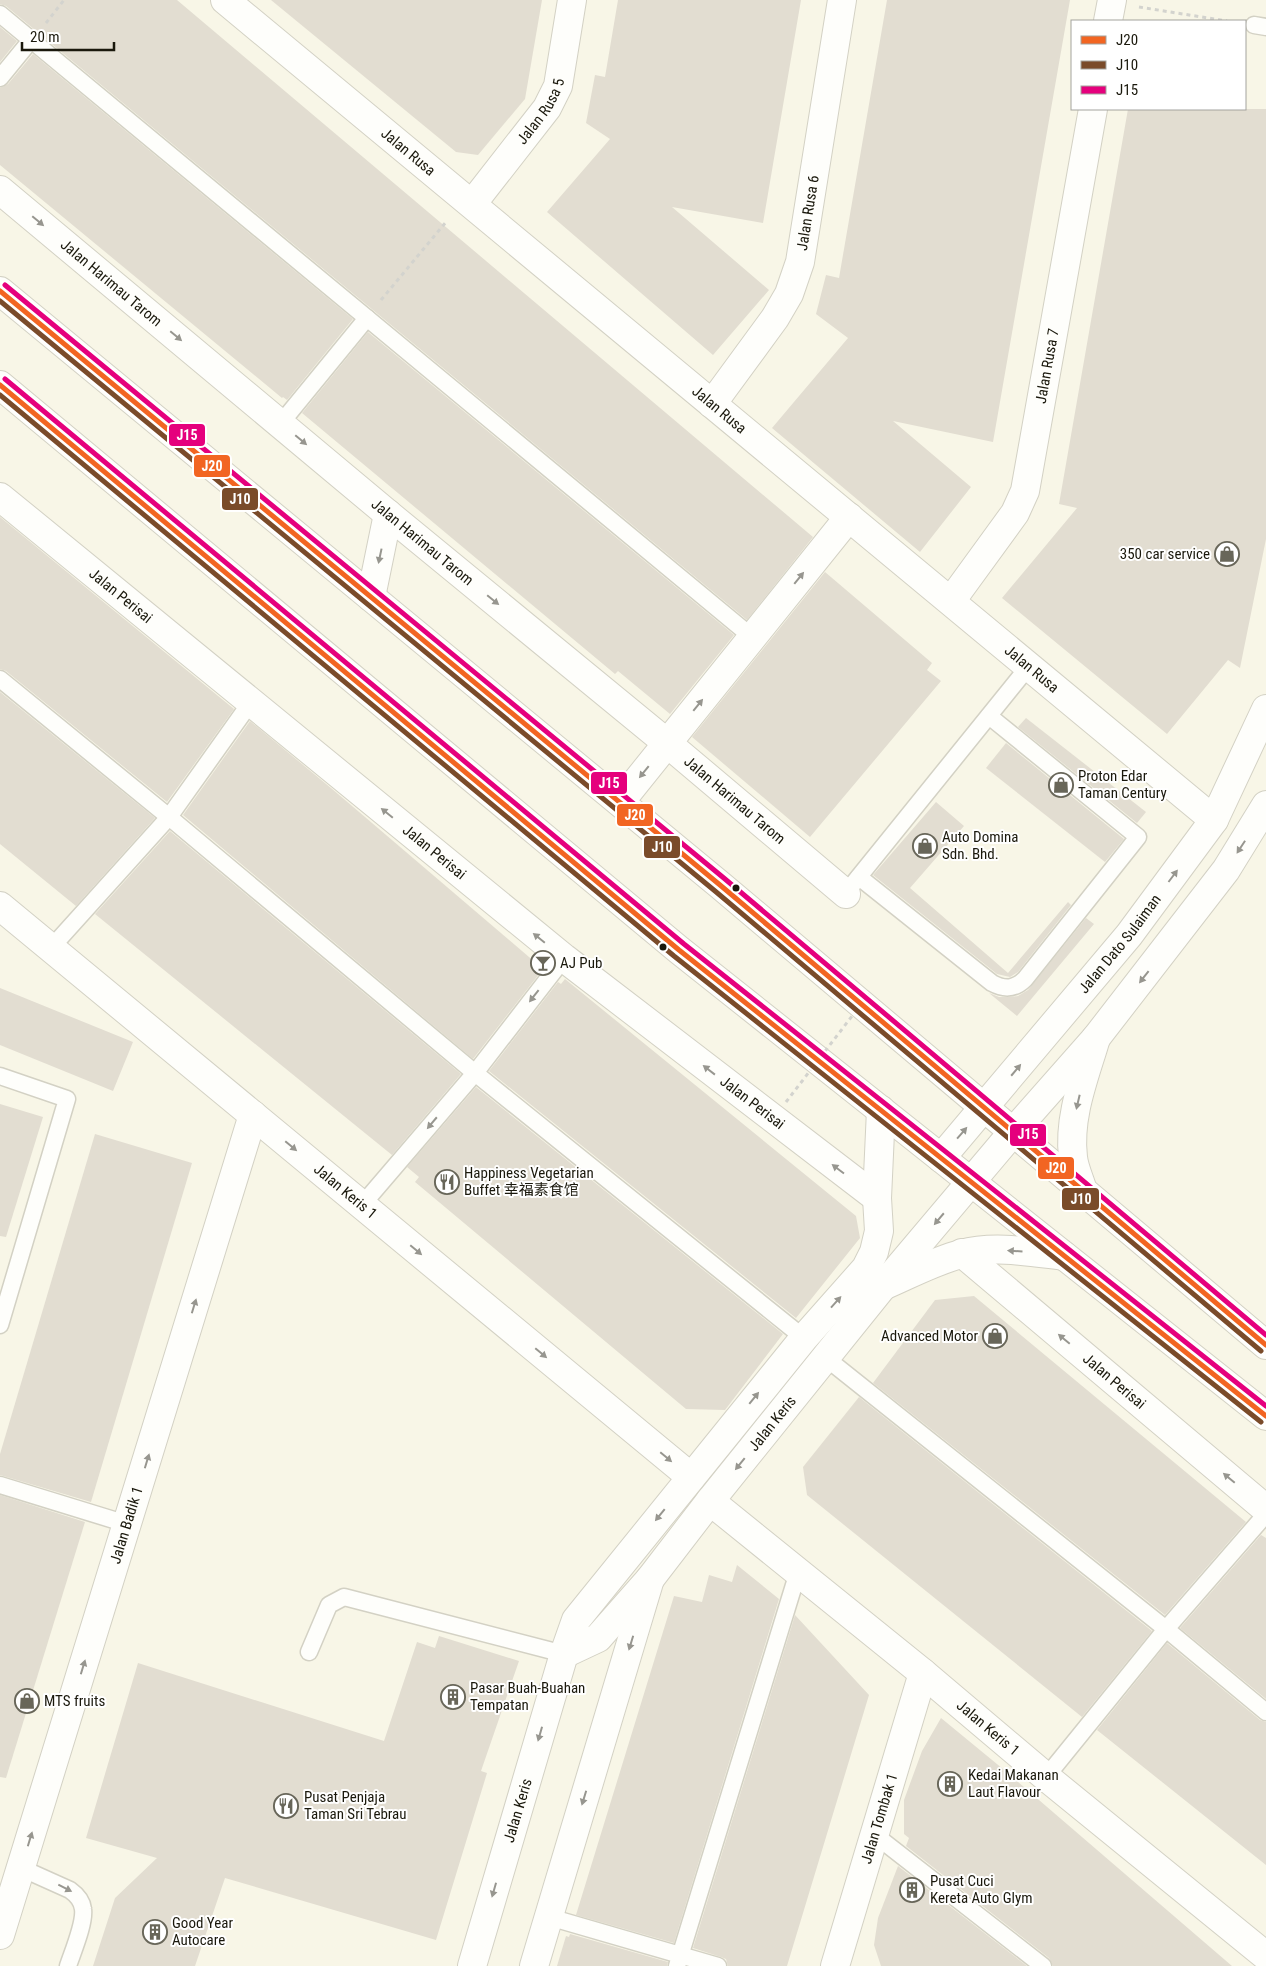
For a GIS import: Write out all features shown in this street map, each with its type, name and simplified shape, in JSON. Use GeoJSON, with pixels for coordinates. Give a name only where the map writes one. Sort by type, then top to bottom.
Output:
{"type":"FeatureCollection","features":[{"type":"Feature","properties":{"kind":"main road","name":"Jalan Rusa"},"geometry":{"type":"LineString","coordinates":[[225,0],[1214,820]]}},
{"type":"Feature","properties":{"kind":"main road","name":"Jalan Rusa 5"},"geometry":{"type":"LineString","coordinates":[[469,202],[547,108],[558,86],[572,0]]}},
{"type":"Feature","properties":{"kind":"main road","name":"Jalan Rusa 6"},"geometry":{"type":"LineString","coordinates":[[712,404],[775,318],[789,294],[800,262],[842,0]]}},
{"type":"Feature","properties":{"kind":"main road","name":"Jalan Rusa 7"},"geometry":{"type":"LineString","coordinates":[[951,601],[1015,513],[1025,491],[1093,110]]}},
{"type":"Feature","properties":{"kind":"main road","name":"Jalan Harimau Tarom"},"geometry":{"type":"LineString","coordinates":[[0,190],[388,514],[667,743],[852,886]]}},
{"type":"Feature","properties":{"kind":"main road"},"geometry":{"type":"LineString","coordinates":[[0,291],[620,802],[1266,1345]]}},
{"type":"Feature","properties":{"kind":"main road"},"geometry":{"type":"LineString","coordinates":[[0,384],[679,950],[1266,1416]]}},
{"type":"Feature","properties":{"kind":"main road","name":"Jalan Perisai"},"geometry":{"type":"LineString","coordinates":[[0,497],[564,958],[877,1198]]}},
{"type":"Feature","properties":{"kind":"main road"},"geometry":{"type":"LineString","coordinates":[[371,597],[388,514]]}},
{"type":"Feature","properties":{"kind":"main road"},"geometry":{"type":"LineString","coordinates":[[620,802],[849,517]]}},
{"type":"Feature","properties":{"kind":"main road","name":"Jalan Dato Sulaiman"},"geometry":{"type":"LineString","coordinates":[[940,1158],[1129,935],[1214,820],[1266,709]]}},
{"type":"Feature","properties":{"kind":"main road"},"geometry":{"type":"LineString","coordinates":[[971,1182],[1096,1038],[1226,870],[1266,805]]}},
{"type":"Feature","properties":{"kind":"main road","name":"Jalan Keris 1"},"geometry":{"type":"LineString","coordinates":[[0,906],[691,1477]]}},
{"type":"Feature","properties":{"kind":"main road"},"geometry":{"type":"LineString","coordinates":[[1083,1191],[1073,1158],[1073,1130],[1077,1102],[1096,1038]]}},
{"type":"Feature","properties":{"kind":"main road","name":"Jalan Keris"},"geometry":{"type":"LineString","coordinates":[[472,1966],[564,1654],[576,1620],[804,1338],[866,1268],[874,1252],[879,1231],[877,1198],[881,1110]]}},
{"type":"Feature","properties":{"kind":"main road","name":"Jalan Badik 1"},"geometry":{"type":"LineString","coordinates":[[0,1936],[253,1115]]}},
{"type":"Feature","properties":{"kind":"main road","name":"Jalan Keris"},"geometry":{"type":"LineString","coordinates":[[564,1654],[598,1638],[650,1579],[710,1500],[883,1286],[971,1182]]}},
{"type":"Feature","properties":{"kind":"main road"},"geometry":{"type":"LineString","coordinates":[[883,1286],[934,1263],[962,1253],[993,1250],[1064,1256]]}},
{"type":"Feature","properties":{"kind":"main road","name":"Jalan Perisai"},"geometry":{"type":"LineString","coordinates":[[962,1253],[1266,1509]]}},
{"type":"Feature","properties":{"kind":"main road","name":"Jalan Keris 1"},"geometry":{"type":"LineString","coordinates":[[710,1500],[924,1673],[1046,1777],[1266,1956]]}},
{"type":"Feature","properties":{"kind":"main road"},"geometry":{"type":"LineString","coordinates":[[534,1966],[650,1579]]}},
{"type":"Feature","properties":{"kind":"main road","name":"Jalan Tombak 1"},"geometry":{"type":"LineString","coordinates":[[836,1966],[924,1673]]}},
{"type":"Feature","properties":{"kind":"lane"},"geometry":{"type":"LineString","coordinates":[[0,14],[752,637]]}},
{"type":"Feature","properties":{"kind":"lane"},"geometry":{"type":"LineString","coordinates":[[0,78],[31,40]]}},
{"type":"Feature","properties":{"kind":"lane"},"geometry":{"type":"LineString","coordinates":[[281,423],[367,318]]}},
{"type":"Feature","properties":{"kind":"lane"},"geometry":{"type":"LineString","coordinates":[[988,716],[1138,837],[1031,972],[1018,985],[1009,988],[992,983],[852,886],[988,716],[1029,666]]}},
{"type":"Feature","properties":{"kind":"lane"},"geometry":{"type":"LineString","coordinates":[[0,679],[169,816],[475,1073],[804,1338]]}},
{"type":"Feature","properties":{"kind":"lane"},"geometry":{"type":"LineString","coordinates":[[51,948],[169,816],[251,702]]}},
{"type":"Feature","properties":{"kind":"lane"},"geometry":{"type":"LineString","coordinates":[[362,1206],[475,1073],[564,958]]}},
{"type":"Feature","properties":{"kind":"lane"},"geometry":{"type":"LineString","coordinates":[[0,1076],[67,1099],[0,1324]]}},
{"type":"Feature","properties":{"kind":"lane"},"geometry":{"type":"LineString","coordinates":[[826,1358],[1166,1629],[1266,1712]]}},
{"type":"Feature","properties":{"kind":"lane"},"geometry":{"type":"LineString","coordinates":[[0,1485],[127,1524]]}},
{"type":"Feature","properties":{"kind":"lane"},"geometry":{"type":"LineString","coordinates":[[1046,1777],[1166,1629],[1266,1514]]}},
{"type":"Feature","properties":{"kind":"lane"},"geometry":{"type":"LineString","coordinates":[[679,1960],[798,1572]]}},
{"type":"Feature","properties":{"kind":"lane"},"geometry":{"type":"LineString","coordinates":[[309,1652],[329,1605],[344,1597],[564,1654]]}},
{"type":"Feature","properties":{"kind":"lane"},"geometry":{"type":"LineString","coordinates":[[875,1835],[1043,1966]]}},
{"type":"Feature","properties":{"kind":"lane"},"geometry":{"type":"LineString","coordinates":[[21,1868],[70,1890],[82,1902],[83,1918],[68,1966]]}},
{"type":"Feature","properties":{"kind":"lane"},"geometry":{"type":"LineString","coordinates":[[549,1917],[679,1960],[718,1966]]}},
{"type":"Feature","properties":{"kind":"path"},"geometry":{"type":"LineString","coordinates":[[1111,8],[1218,20]]}},
{"type":"Feature","properties":{"kind":"path"},"geometry":{"type":"LineString","coordinates":[[367,318],[469,202]]}},
{"type":"Feature","properties":{"kind":"path"},"geometry":{"type":"LineString","coordinates":[[786,1102],[868,994]]}},
{"type":"Feature","properties":{"kind":"building"},"geometry":{"type":"Polygon","coordinates":[[[0,0],[177,0],[813,537],[747,620],[6,6],[0,4],[0,0]]]}},
{"type":"Feature","properties":{"kind":"building"},"geometry":{"type":"Polygon","coordinates":[[[271,0],[542,0],[525,99],[478,155],[456,152],[271,0]]]}},
{"type":"Feature","properties":{"kind":"building"},"geometry":{"type":"Polygon","coordinates":[[[618,0],[801,0],[763,223],[672,207],[769,290],[713,355],[547,212],[610,139],[586,123],[595,75],[605,77],[618,0]]]}},
{"type":"Feature","properties":{"kind":"building"},"geometry":{"type":"Polygon","coordinates":[[[887,0],[1070,0],[993,442],[893,421],[971,487],[920,552],[772,428],[848,338],[816,314],[826,275],[839,278],[887,0]]]}},
{"type":"Feature","properties":{"kind":"building"},"geometry":{"type":"Polygon","coordinates":[[[0,27],[17,41],[0,62],[0,27]]]}},
{"type":"Feature","properties":{"kind":"building"},"geometry":{"type":"Polygon","coordinates":[[[33,54],[353,319],[287,400],[282,398],[0,165],[0,88],[8,84],[33,54]]]}},
{"type":"Feature","properties":{"kind":"building"},"geometry":{"type":"Polygon","coordinates":[[[1266,109],[1266,539],[1240,668],[1228,660],[1167,734],[1002,598],[1077,508],[1059,504],[1128,110],[1266,109]]]}},
{"type":"Feature","properties":{"kind":"building"},"geometry":{"type":"Polygon","coordinates":[[[368,332],[734,635],[670,714],[618,671],[615,674],[302,413],[368,332]]]}},
{"type":"Feature","properties":{"kind":"building"},"geometry":{"type":"Polygon","coordinates":[[[0,517],[234,709],[167,802],[6,671],[0,669],[0,517]]]}},
{"type":"Feature","properties":{"kind":"building"},"geometry":{"type":"Polygon","coordinates":[[[825,572],[932,663],[927,670],[941,681],[810,837],[692,737],[825,572]]]}},
{"type":"Feature","properties":{"kind":"building"},"geometry":{"type":"Polygon","coordinates":[[[0,692],[155,818],[76,906],[0,844],[0,692]]]}},
{"type":"Feature","properties":{"kind":"building"},"geometry":{"type":"Polygon","coordinates":[[[1026,718],[1146,812],[1137,823],[1018,727],[1026,718]]]}},
{"type":"Feature","properties":{"kind":"building"},"geometry":{"type":"Polygon","coordinates":[[[250,721],[543,969],[473,1059],[183,815],[250,721]]]}},
{"type":"Feature","properties":{"kind":"building"},"geometry":{"type":"Polygon","coordinates":[[[1006,743],[1124,839],[1105,862],[986,768],[1006,743]]]}},
{"type":"Feature","properties":{"kind":"building"},"geometry":{"type":"Polygon","coordinates":[[[936,802],[964,826],[910,888],[1008,973],[1068,902],[1071,905],[1018,972],[1010,977],[997,974],[873,875],[936,802]]]}},
{"type":"Feature","properties":{"kind":"building"},"geometry":{"type":"Polygon","coordinates":[[[170,831],[461,1074],[392,1155],[95,914],[170,831]]]}},
{"type":"Feature","properties":{"kind":"building"},"geometry":{"type":"Polygon","coordinates":[[[1086,918],[1094,924],[1017,1016],[989,993],[999,997],[1010,997],[1018,996],[1028,990],[1086,918]]]}},
{"type":"Feature","properties":{"kind":"building"},"geometry":{"type":"Polygon","coordinates":[[[565,979],[856,1216],[860,1238],[796,1318],[489,1071],[558,982],[561,984],[565,979]]]}},
{"type":"Feature","properties":{"kind":"building"},"geometry":{"type":"Polygon","coordinates":[[[0,988],[133,1042],[113,1091],[0,1045],[0,988]]]}},
{"type":"Feature","properties":{"kind":"building"},"geometry":{"type":"Polygon","coordinates":[[[476,1087],[783,1334],[725,1410],[686,1409],[415,1182],[419,1177],[407,1167],[476,1087]]]}},
{"type":"Feature","properties":{"kind":"building"},"geometry":{"type":"Polygon","coordinates":[[[0,1104],[43,1117],[6,1237],[0,1236],[0,1104]]]}},
{"type":"Feature","properties":{"kind":"building"},"geometry":{"type":"Polygon","coordinates":[[[95,1134],[192,1163],[91,1502],[0,1475],[0,1454],[95,1134]]]}},
{"type":"Feature","properties":{"kind":"building"},"geometry":{"type":"Polygon","coordinates":[[[974,1296],[1246,1522],[1165,1615],[873,1383],[935,1300],[974,1296]]]}},
{"type":"Feature","properties":{"kind":"building"},"geometry":{"type":"Polygon","coordinates":[[[859,1397],[1152,1631],[1082,1717],[807,1495],[803,1467],[859,1397]]]}},
{"type":"Feature","properties":{"kind":"building"},"geometry":{"type":"Polygon","coordinates":[[[0,1495],[85,1522],[6,1778],[0,1777],[0,1495]]]}},
{"type":"Feature","properties":{"kind":"building"},"geometry":{"type":"Polygon","coordinates":[[[1261,1535],[1266,1538],[1266,1699],[1180,1628],[1261,1535]]]}},
{"type":"Feature","properties":{"kind":"building"},"geometry":{"type":"Polygon","coordinates":[[[737,1565],[779,1599],[674,1943],[576,1915],[674,1596],[702,1602],[709,1575],[732,1582],[737,1565]]]}},
{"type":"Feature","properties":{"kind":"building"},"geometry":{"type":"Polygon","coordinates":[[[795,1615],[869,1695],[787,1966],[728,1966],[726,1959],[693,1948],[795,1615]]]}},
{"type":"Feature","properties":{"kind":"building","name":"Pusat Penjaja Taman Sri Tebrau"},"geometry":{"type":"Polygon","coordinates":[[[439,1636],[519,1661],[481,1771],[487,1773],[436,1940],[225,1878],[195,1966],[93,1966],[115,1898],[157,1858],[86,1838],[138,1663],[384,1741],[417,1642],[435,1648],[439,1636]]]}},
{"type":"Feature","properties":{"kind":"building"},"geometry":{"type":"Polygon","coordinates":[[[1167,1643],[1260,1720],[1266,1722],[1266,1865],[1097,1730],[1167,1643]]]}},
{"type":"Feature","properties":{"kind":"building"},"geometry":{"type":"Polygon","coordinates":[[[941,1718],[1232,1966],[1053,1966],[1049,1958],[906,1846],[909,1838],[904,1834],[904,1800],[922,1751],[941,1718]]]}},
{"type":"Feature","properties":{"kind":"building","name":"Pusat Cuci Kereta Auto Glym"},"geometry":{"type":"Polygon","coordinates":[[[898,1866],[1027,1966],[881,1966],[874,1945],[878,1918],[898,1866]]]}},
{"type":"Feature","properties":{"kind":"building"},"geometry":{"type":"Polygon","coordinates":[[[570,1934],[668,1962],[667,1966],[557,1966],[566,1936],[569,1937],[570,1934]]]}},
{"type":"Feature","properties":{"kind":"transit line","name":"J15"},"geometry":{"type":"LineString","coordinates":[[5,285],[725,879],[1266,1335]]}},
{"type":"Feature","properties":{"kind":"transit line","name":"J20"},"geometry":{"type":"LineString","coordinates":[[0,291],[720,885],[1266,1345]]}},
{"type":"Feature","properties":{"kind":"transit line","name":"J10"},"geometry":{"type":"LineString","coordinates":[[0,301],[715,891],[1261,1351]]}},
{"type":"Feature","properties":{"kind":"transit line","name":"J15"},"geometry":{"type":"LineString","coordinates":[[5,379],[684,944],[1266,1406]]}},
{"type":"Feature","properties":{"kind":"transit line","name":"J20"},"geometry":{"type":"LineString","coordinates":[[0,385],[679,950],[1266,1416]]}},
{"type":"Feature","properties":{"kind":"transit line","name":"J10"},"geometry":{"type":"LineString","coordinates":[[0,395],[674,956],[1261,1422]]}},
{"type":"Feature","properties":{"kind":"place","name":"350 car service"},"geometry":{"type":"Point","coordinates":[1227,554]}},
{"type":"Feature","properties":{"kind":"place","name":"Proton Edar Taman Century"},"geometry":{"type":"Point","coordinates":[1061,785]}},
{"type":"Feature","properties":{"kind":"place","name":"Auto Domina Sdn. Bhd."},"geometry":{"type":"Point","coordinates":[925,846]}},
{"type":"Feature","properties":{"kind":"place","name":"AJ Pub"},"geometry":{"type":"Point","coordinates":[543,963]}},
{"type":"Feature","properties":{"kind":"place","name":"Happiness Vegetarian Buffet 幸福素食馆"},"geometry":{"type":"Point","coordinates":[447,1182]}},
{"type":"Feature","properties":{"kind":"place","name":"Advanced Motor"},"geometry":{"type":"Point","coordinates":[995,1336]}},
{"type":"Feature","properties":{"kind":"place","name":"Pasar Buah-Buahan Tempatan"},"geometry":{"type":"Point","coordinates":[453,1697]}},
{"type":"Feature","properties":{"kind":"place","name":"MTS fruits"},"geometry":{"type":"Point","coordinates":[27,1701]}},
{"type":"Feature","properties":{"kind":"place","name":"Kedai Makanan Laut Flavour"},"geometry":{"type":"Point","coordinates":[950,1784]}},
{"type":"Feature","properties":{"kind":"place","name":"Pusat Penjaja Taman Sri Tebrau"},"geometry":{"type":"Point","coordinates":[286,1806]}},
{"type":"Feature","properties":{"kind":"place","name":"Pusat Cuci Kereta Auto Glym"},"geometry":{"type":"Point","coordinates":[912,1890]}},
{"type":"Feature","properties":{"kind":"place","name":"Good Year Autocare"},"geometry":{"type":"Point","coordinates":[155,1932]}}]}
